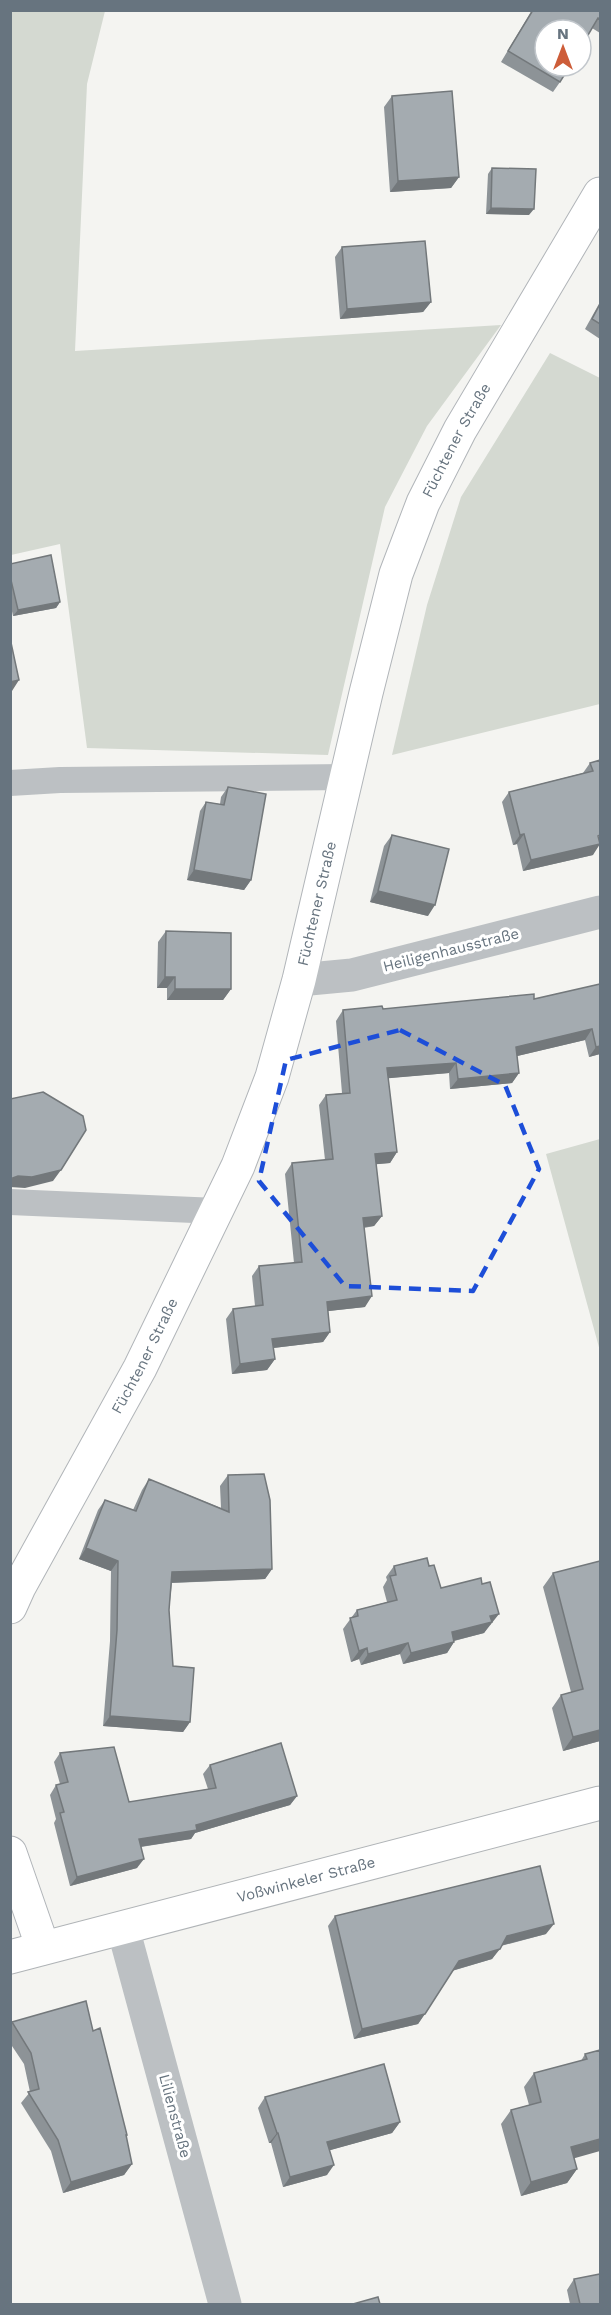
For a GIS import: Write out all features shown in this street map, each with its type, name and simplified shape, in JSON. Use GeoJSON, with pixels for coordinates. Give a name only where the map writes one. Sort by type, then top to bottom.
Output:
{"type":"FeatureCollection","features":[{"type":"Feature","properties":{"kind":"street","name":"Füchtener Straße"},"geometry":{"type":"LineString","coordinates":[[10,1607],[140,1368],[238,1166],[272,1077],[299,980],[396,574],[423,503],[460,430],[600,194]]}},
{"type":"Feature","properties":{"kind":"street","name":"Heiligenhausstraße"},"geometry":{"type":"LineString","coordinates":[[299,980],[352,975],[600,912]]}},
{"type":"Feature","properties":{"kind":"street","name":"Voßwinkeler Straße"},"geometry":{"type":"LineString","coordinates":[[10,1957],[600,1803]]}},
{"type":"Feature","properties":{"kind":"street"},"geometry":{"type":"LineString","coordinates":[[10,1853],[43,1948]]}},
{"type":"Feature","properties":{"kind":"street","name":"Lilienstraße"},"geometry":{"type":"LineString","coordinates":[[123,1928],[225,2304]]}},
{"type":"Feature","properties":{"kind":"lane"},"geometry":{"type":"LineString","coordinates":[[10,783],[60,780],[346,777]]}},
{"type":"Feature","properties":{"kind":"lane"},"geometry":{"type":"LineString","coordinates":[[10,1202],[217,1211]]}},
{"type":"Feature","properties":{"kind":"highlighted area"},"geometry":{"type":"Polygon","coordinates":[[[400,1030],[505,1085],[539,1169],[473,1291],[345,1286],[259,1181],[286,1060],[400,1030]]]}},
{"type":"Feature","properties":{"kind":"shaded area"},"geometry":{"type":"Polygon","coordinates":[[[10,11],[105,11],[87,84],[75,351],[501,325],[427,426],[385,507],[328,755],[87,748],[60,544],[11,555],[10,11]]]}},
{"type":"Feature","properties":{"kind":"shaded area"},"geometry":{"type":"Polygon","coordinates":[[[550,353],[600,378],[600,704],[392,755],[427,605],[461,497],[550,353]]]}},
{"type":"Feature","properties":{"kind":"shaded area"},"geometry":{"type":"Polygon","coordinates":[[[600,1139],[600,1351],[546,1154],[600,1139]]]}},
{"type":"Feature","properties":{"kind":"building"},"geometry":{"type":"Polygon","coordinates":[[[533,10],[600,10],[600,19],[598,18],[593,27],[593,18],[533,18],[533,66],[508,51],[533,10]]]}},
{"type":"Feature","properties":{"kind":"building"},"geometry":{"type":"Polygon","coordinates":[[[452,91],[459,177],[398,181],[392,96],[452,91]]]}},
{"type":"Feature","properties":{"kind":"building"},"geometry":{"type":"Polygon","coordinates":[[[492,168],[536,169],[534,209],[491,208],[492,168]]]}},
{"type":"Feature","properties":{"kind":"building"},"geometry":{"type":"Polygon","coordinates":[[[425,241],[431,302],[347,309],[342,247],[425,241]]]}},
{"type":"Feature","properties":{"kind":"building"},"geometry":{"type":"Polygon","coordinates":[[[600,304],[600,324],[592,319],[600,304]]]}},
{"type":"Feature","properties":{"kind":"building"},"geometry":{"type":"Polygon","coordinates":[[[51,555],[60,602],[18,610],[10,576],[10,564],[51,555]]]}},
{"type":"Feature","properties":{"kind":"building"},"geometry":{"type":"Polygon","coordinates":[[[10,638],[19,680],[10,682],[10,638]]]}},
{"type":"Feature","properties":{"kind":"building"},"geometry":{"type":"Polygon","coordinates":[[[600,760],[600,835],[598,836],[600,844],[531,860],[524,834],[520,835],[509,792],[593,771],[590,763],[600,760]]]}},
{"type":"Feature","properties":{"kind":"building"},"geometry":{"type":"Polygon","coordinates":[[[228,787],[266,794],[251,880],[194,870],[206,802],[224,805],[228,787]]]}},
{"type":"Feature","properties":{"kind":"building"},"geometry":{"type":"Polygon","coordinates":[[[392,835],[449,849],[435,905],[378,891],[392,835]]]}},
{"type":"Feature","properties":{"kind":"building"},"geometry":{"type":"Polygon","coordinates":[[[166,931],[231,933],[231,989],[175,989],[175,977],[165,977],[166,931]]]}},
{"type":"Feature","properties":{"kind":"building"},"geometry":{"type":"Polygon","coordinates":[[[600,984],[600,1046],[596,1047],[592,1029],[516,1047],[519,1073],[458,1079],[456,1063],[387,1068],[397,1152],[375,1154],[382,1216],[363,1218],[372,1296],[327,1302],[330,1332],[272,1339],[275,1359],[240,1364],[233,1309],[263,1305],[259,1266],[302,1262],[292,1163],[333,1159],[326,1095],[350,1093],[343,1010],[382,1006],[383,1009],[534,994],[534,999],[600,984]]]}},
{"type":"Feature","properties":{"kind":"building"},"geometry":{"type":"Polygon","coordinates":[[[43,1092],[83,1116],[86,1130],[61,1170],[32,1177],[18,1176],[10,1179],[10,1099],[43,1092]]]}},
{"type":"Feature","properties":{"kind":"building"},"geometry":{"type":"Polygon","coordinates":[[[264,1474],[270,1500],[272,1569],[172,1572],[169,1610],[173,1666],[194,1668],[190,1722],[110,1716],[117,1630],[118,1561],[86,1548],[105,1500],[136,1511],[149,1479],[229,1512],[228,1475],[264,1474]]]}},
{"type":"Feature","properties":{"kind":"building"},"geometry":{"type":"Polygon","coordinates":[[[427,1558],[429,1566],[434,1565],[441,1588],[481,1578],[482,1584],[490,1582],[499,1614],[490,1616],[492,1622],[452,1632],[454,1642],[411,1653],[408,1643],[368,1654],[367,1648],[359,1651],[350,1618],[358,1616],[357,1610],[397,1600],[390,1576],[396,1575],[394,1566],[427,1558]]]}},
{"type":"Feature","properties":{"kind":"building"},"geometry":{"type":"Polygon","coordinates":[[[600,1561],[600,1730],[573,1737],[561,1695],[583,1689],[553,1573],[600,1561]]]}},
{"type":"Feature","properties":{"kind":"building"},"geometry":{"type":"Polygon","coordinates":[[[281,1743],[297,1796],[196,1825],[197,1830],[139,1839],[144,1859],[77,1877],[60,1813],[64,1812],[56,1785],[68,1782],[60,1753],[114,1747],[129,1802],[216,1788],[210,1765],[281,1743]]]}},
{"type":"Feature","properties":{"kind":"building"},"geometry":{"type":"Polygon","coordinates":[[[540,1866],[554,1924],[507,1936],[500,1949],[459,1961],[425,2014],[362,2029],[335,1916],[540,1866]]]}},
{"type":"Feature","properties":{"kind":"building"},"geometry":{"type":"Polygon","coordinates":[[[86,2001],[93,2031],[100,2028],[132,2164],[71,2182],[58,2140],[28,2092],[39,2089],[31,2053],[12,2022],[86,2001]]]}},
{"type":"Feature","properties":{"kind":"building"},"geometry":{"type":"Polygon","coordinates":[[[600,2050],[600,2139],[571,2147],[577,2169],[531,2182],[511,2110],[541,2102],[534,2073],[587,2059],[585,2054],[600,2050]]]}},
{"type":"Feature","properties":{"kind":"building"},"geometry":{"type":"Polygon","coordinates":[[[384,2064],[400,2122],[327,2142],[334,2165],[290,2177],[265,2097],[384,2064]]]}},
{"type":"Feature","properties":{"kind":"building"},"geometry":{"type":"Polygon","coordinates":[[[600,2274],[600,2304],[580,2304],[574,2279],[600,2274]]]}},
{"type":"Feature","properties":{"kind":"building"},"geometry":{"type":"Polygon","coordinates":[[[378,2297],[380,2304],[353,2304],[378,2297]]]}}]}
